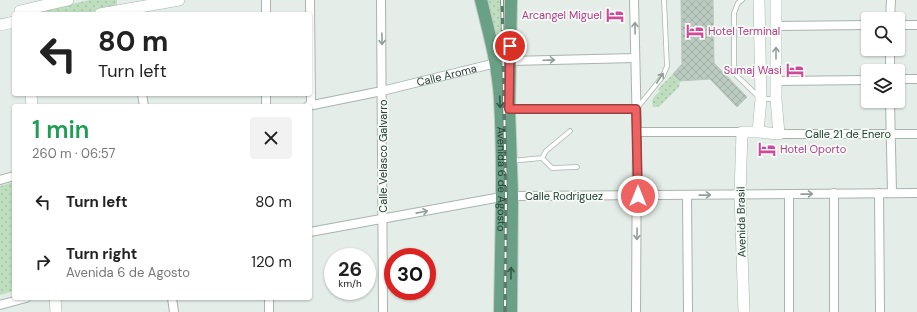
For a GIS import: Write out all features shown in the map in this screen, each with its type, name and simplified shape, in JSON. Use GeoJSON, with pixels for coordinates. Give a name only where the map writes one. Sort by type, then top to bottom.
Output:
{"type":"FeatureCollection","features":[{"type":"Feature","properties":{"kind":"main road"},"geometry":{"type":"LineString","coordinates":[[20,8],[68,0]]}},
{"type":"Feature","properties":{"kind":"main road"},"geometry":{"type":"LineString","coordinates":[[108,12],[129,7],[179,0]]}},
{"type":"Feature","properties":{"kind":"main road","name":"Avenida 6 de Agosto"},"geometry":{"type":"LineString","coordinates":[[482,0],[496,63],[500,98],[507,197],[511,312]]}},
{"type":"Feature","properties":{"kind":"main road","name":"Avenida 6 de Agosto"},"geometry":{"type":"LineString","coordinates":[[500,312],[507,197],[511,161],[509,109],[510,0]]}},
{"type":"Feature","properties":{"kind":"main road"},"geometry":{"type":"LineString","coordinates":[[758,132],[761,99],[759,0]]}},
{"type":"Feature","properties":{"kind":"main road"},"geometry":{"type":"LineString","coordinates":[[742,132],[779,134],[776,99],[776,0]]}},
{"type":"Feature","properties":{"kind":"main road"},"geometry":{"type":"LineString","coordinates":[[0,25],[12,22]]}},
{"type":"Feature","properties":{"kind":"main road","name":"Avenida Brasil"},"geometry":{"type":"LineString","coordinates":[[742,132],[740,194],[744,312]]}},
{"type":"Feature","properties":{"kind":"main road"},"geometry":{"type":"LineString","coordinates":[[55,300],[56,312]]}},
{"type":"Feature","properties":{"kind":"street"},"geometry":{"type":"LineString","coordinates":[[266,0],[266,12]]}},
{"type":"Feature","properties":{"kind":"street"},"geometry":{"type":"LineString","coordinates":[[310,0],[310,12]]}},
{"type":"Feature","properties":{"kind":"street","name":"Calle Velasco Galvarro"},"geometry":{"type":"LineString","coordinates":[[381,0],[383,312]]}},
{"type":"Feature","properties":{"kind":"street"},"geometry":{"type":"LineString","coordinates":[[634,0],[638,196],[636,312]]}},
{"type":"Feature","properties":{"kind":"street"},"geometry":{"type":"LineString","coordinates":[[890,12],[891,0]]}},
{"type":"Feature","properties":{"kind":"street"},"geometry":{"type":"LineString","coordinates":[[776,26],[861,25]]}},
{"type":"Feature","properties":{"kind":"street"},"geometry":{"type":"LineString","coordinates":[[905,25],[917,25]]}},
{"type":"Feature","properties":{"kind":"street","name":"Calle Aroma"},"geometry":{"type":"LineString","coordinates":[[312,106],[382,91],[496,63],[510,61],[635,58]]}},
{"type":"Feature","properties":{"kind":"street"},"geometry":{"type":"LineString","coordinates":[[905,79],[917,79]]}},
{"type":"Feature","properties":{"kind":"street"},"geometry":{"type":"LineString","coordinates":[[776,81],[861,80]]}},
{"type":"Feature","properties":{"kind":"street"},"geometry":{"type":"LineString","coordinates":[[890,108],[892,193]]}},
{"type":"Feature","properties":{"kind":"street"},"geometry":{"type":"LineString","coordinates":[[509,109],[636,109]]}},
{"type":"Feature","properties":{"kind":"street"},"geometry":{"type":"LineString","coordinates":[[637,132],[742,132]]}},
{"type":"Feature","properties":{"kind":"street","name":"Calle 21 de Enero"},"geometry":{"type":"LineString","coordinates":[[779,134],[917,134]]}},
{"type":"Feature","properties":{"kind":"street"},"geometry":{"type":"LineString","coordinates":[[0,180],[12,177]]}},
{"type":"Feature","properties":{"kind":"street"},"geometry":{"type":"LineString","coordinates":[[879,193],[880,312]]}},
{"type":"Feature","properties":{"kind":"street","name":"Calle Rodriguez"},"geometry":{"type":"LineString","coordinates":[[312,232],[507,197],[917,193]]}},
{"type":"Feature","properties":{"kind":"street"},"geometry":{"type":"LineString","coordinates":[[789,194],[789,312]]}},
{"type":"Feature","properties":{"kind":"street"},"geometry":{"type":"LineString","coordinates":[[834,194],[834,312]]}},
{"type":"Feature","properties":{"kind":"street"},"geometry":{"type":"LineString","coordinates":[[687,195],[688,312]]}},
{"type":"Feature","properties":{"kind":"street"},"geometry":{"type":"LineString","coordinates":[[0,305],[19,300]]}},
{"type":"Feature","properties":{"kind":"street"},"geometry":{"type":"LineString","coordinates":[[172,300],[174,312]]}},
{"type":"Feature","properties":{"kind":"street"},"geometry":{"type":"LineString","coordinates":[[269,300],[269,312]]}},
{"type":"Feature","properties":{"kind":"lane"},"geometry":{"type":"LineString","coordinates":[[636,109],[663,76],[667,66],[664,0]]}},
{"type":"Feature","properties":{"kind":"lane"},"geometry":{"type":"LineString","coordinates":[[742,0],[738,3],[734,13],[734,67],[737,76],[761,99],[776,99]]}},
{"type":"Feature","properties":{"kind":"lane"},"geometry":{"type":"LineString","coordinates":[[542,158],[546,151],[570,131]]}},
{"type":"Feature","properties":{"kind":"lane"},"geometry":{"type":"LineString","coordinates":[[511,161],[542,158]]}},
{"type":"Feature","properties":{"kind":"lane"},"geometry":{"type":"LineString","coordinates":[[542,158],[552,168],[577,167]]}},
{"type":"Feature","properties":{"kind":"green space"},"geometry":{"type":"Polygon","coordinates":[[[90,0],[117,0],[117,5],[114,8],[91,12],[37,12],[90,0]]]}},
{"type":"Feature","properties":{"kind":"green space"},"geometry":{"type":"Polygon","coordinates":[[[485,0],[500,0],[502,51],[497,53],[485,0]]]}},
{"type":"Feature","properties":{"kind":"green space"},"geometry":{"type":"Polygon","coordinates":[[[673,74],[680,81],[679,87],[660,106],[653,107],[653,100],[660,91],[658,89],[673,74]]]}},
{"type":"Feature","properties":{"kind":"green space"},"geometry":{"type":"Polygon","coordinates":[[[12,183],[12,292],[0,295],[0,186],[12,183]]]}},
{"type":"Feature","properties":{"kind":"building"},"geometry":{"type":"Polygon","coordinates":[[[681,0],[713,0],[714,63],[747,97],[737,107],[710,79],[680,81],[673,74],[682,64],[681,0]]]}},
{"type":"Feature","properties":{"kind":"railway"},"geometry":{"type":"LineString","coordinates":[[502,0],[506,197],[505,312]]}},
{"type":"Feature","properties":{"kind":"place","name":"Arcangel Miguel"},"geometry":{"type":"Point","coordinates":[615,15]}},
{"type":"Feature","properties":{"kind":"place","name":"Hotel Terminal"},"geometry":{"type":"Point","coordinates":[695,31]}},
{"type":"Feature","properties":{"kind":"place","name":"Sumaj Wasi"},"geometry":{"type":"Point","coordinates":[795,70]}},
{"type":"Feature","properties":{"kind":"place","name":"Hotel Oporto"},"geometry":{"type":"Point","coordinates":[767,149]}},
{"type":"Feature","properties":{"kind":"route"},"geometry":{"type":"LineString","coordinates":[[510,46],[509,109],[636,109],[638,196]]}}]}
